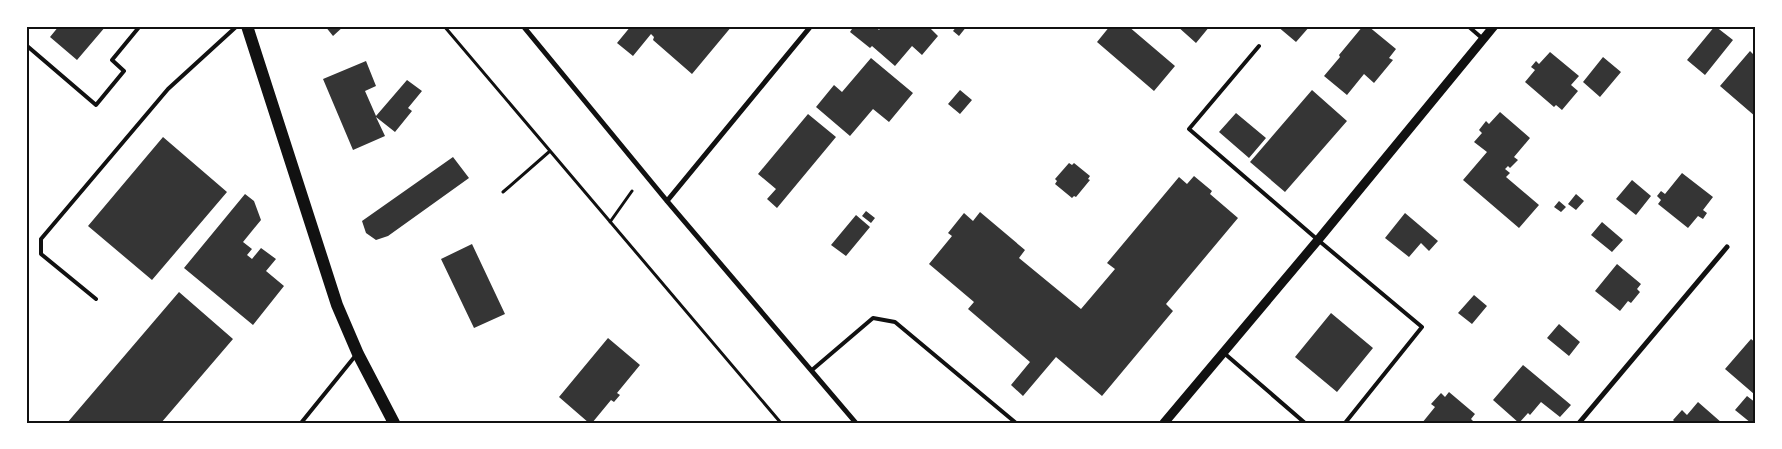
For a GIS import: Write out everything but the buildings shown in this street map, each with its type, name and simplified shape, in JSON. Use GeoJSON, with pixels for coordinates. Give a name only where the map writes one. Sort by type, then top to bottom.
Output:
{"type":"FeatureCollection","features":[{"type":"Feature","properties":{"kind":"main road"},"geometry":{"type":"LineString","coordinates":[[247,26],[337,305],[358,354],[394,423]]}},
{"type":"Feature","properties":{"kind":"street"},"geometry":{"type":"LineString","coordinates":[[523,26],[856,423]]}},
{"type":"Feature","properties":{"kind":"street"},"geometry":{"type":"LineString","coordinates":[[667,200],[811,26]]}},
{"type":"Feature","properties":{"kind":"street"},"geometry":{"type":"LineString","coordinates":[[1164,423],[1494,26]]}},
{"type":"Feature","properties":{"kind":"street"},"geometry":{"type":"LineString","coordinates":[[1579,423],[1727,248]]}},
{"type":"Feature","properties":{"kind":"lane"},"geometry":{"type":"LineString","coordinates":[[26,45],[96,104],[124,71],[112,60],[140,26]]}},
{"type":"Feature","properties":{"kind":"lane"},"geometry":{"type":"LineString","coordinates":[[96,299],[41,254],[41,239],[168,89],[237,26]]}},
{"type":"Feature","properties":{"kind":"lane"},"geometry":{"type":"LineString","coordinates":[[1468,26],[1483,39]]}},
{"type":"Feature","properties":{"kind":"lane"},"geometry":{"type":"LineString","coordinates":[[1259,46],[1190,129],[1422,327],[1345,423]]}},
{"type":"Feature","properties":{"kind":"lane"},"geometry":{"type":"LineString","coordinates":[[812,370],[873,318],[895,322],[1016,423]]}},
{"type":"Feature","properties":{"kind":"lane"},"geometry":{"type":"LineString","coordinates":[[1224,353],[1305,423]]}},
{"type":"Feature","properties":{"kind":"lane"},"geometry":{"type":"LineString","coordinates":[[301,423],[358,354]]}},
{"type":"Feature","properties":{"kind":"path"},"geometry":{"type":"LineString","coordinates":[[444,26],[781,423]]}},
{"type":"Feature","properties":{"kind":"path"},"geometry":{"type":"LineString","coordinates":[[503,192],[550,151]]}},
{"type":"Feature","properties":{"kind":"path"},"geometry":{"type":"LineString","coordinates":[[610,222],[632,191]]}}]}
